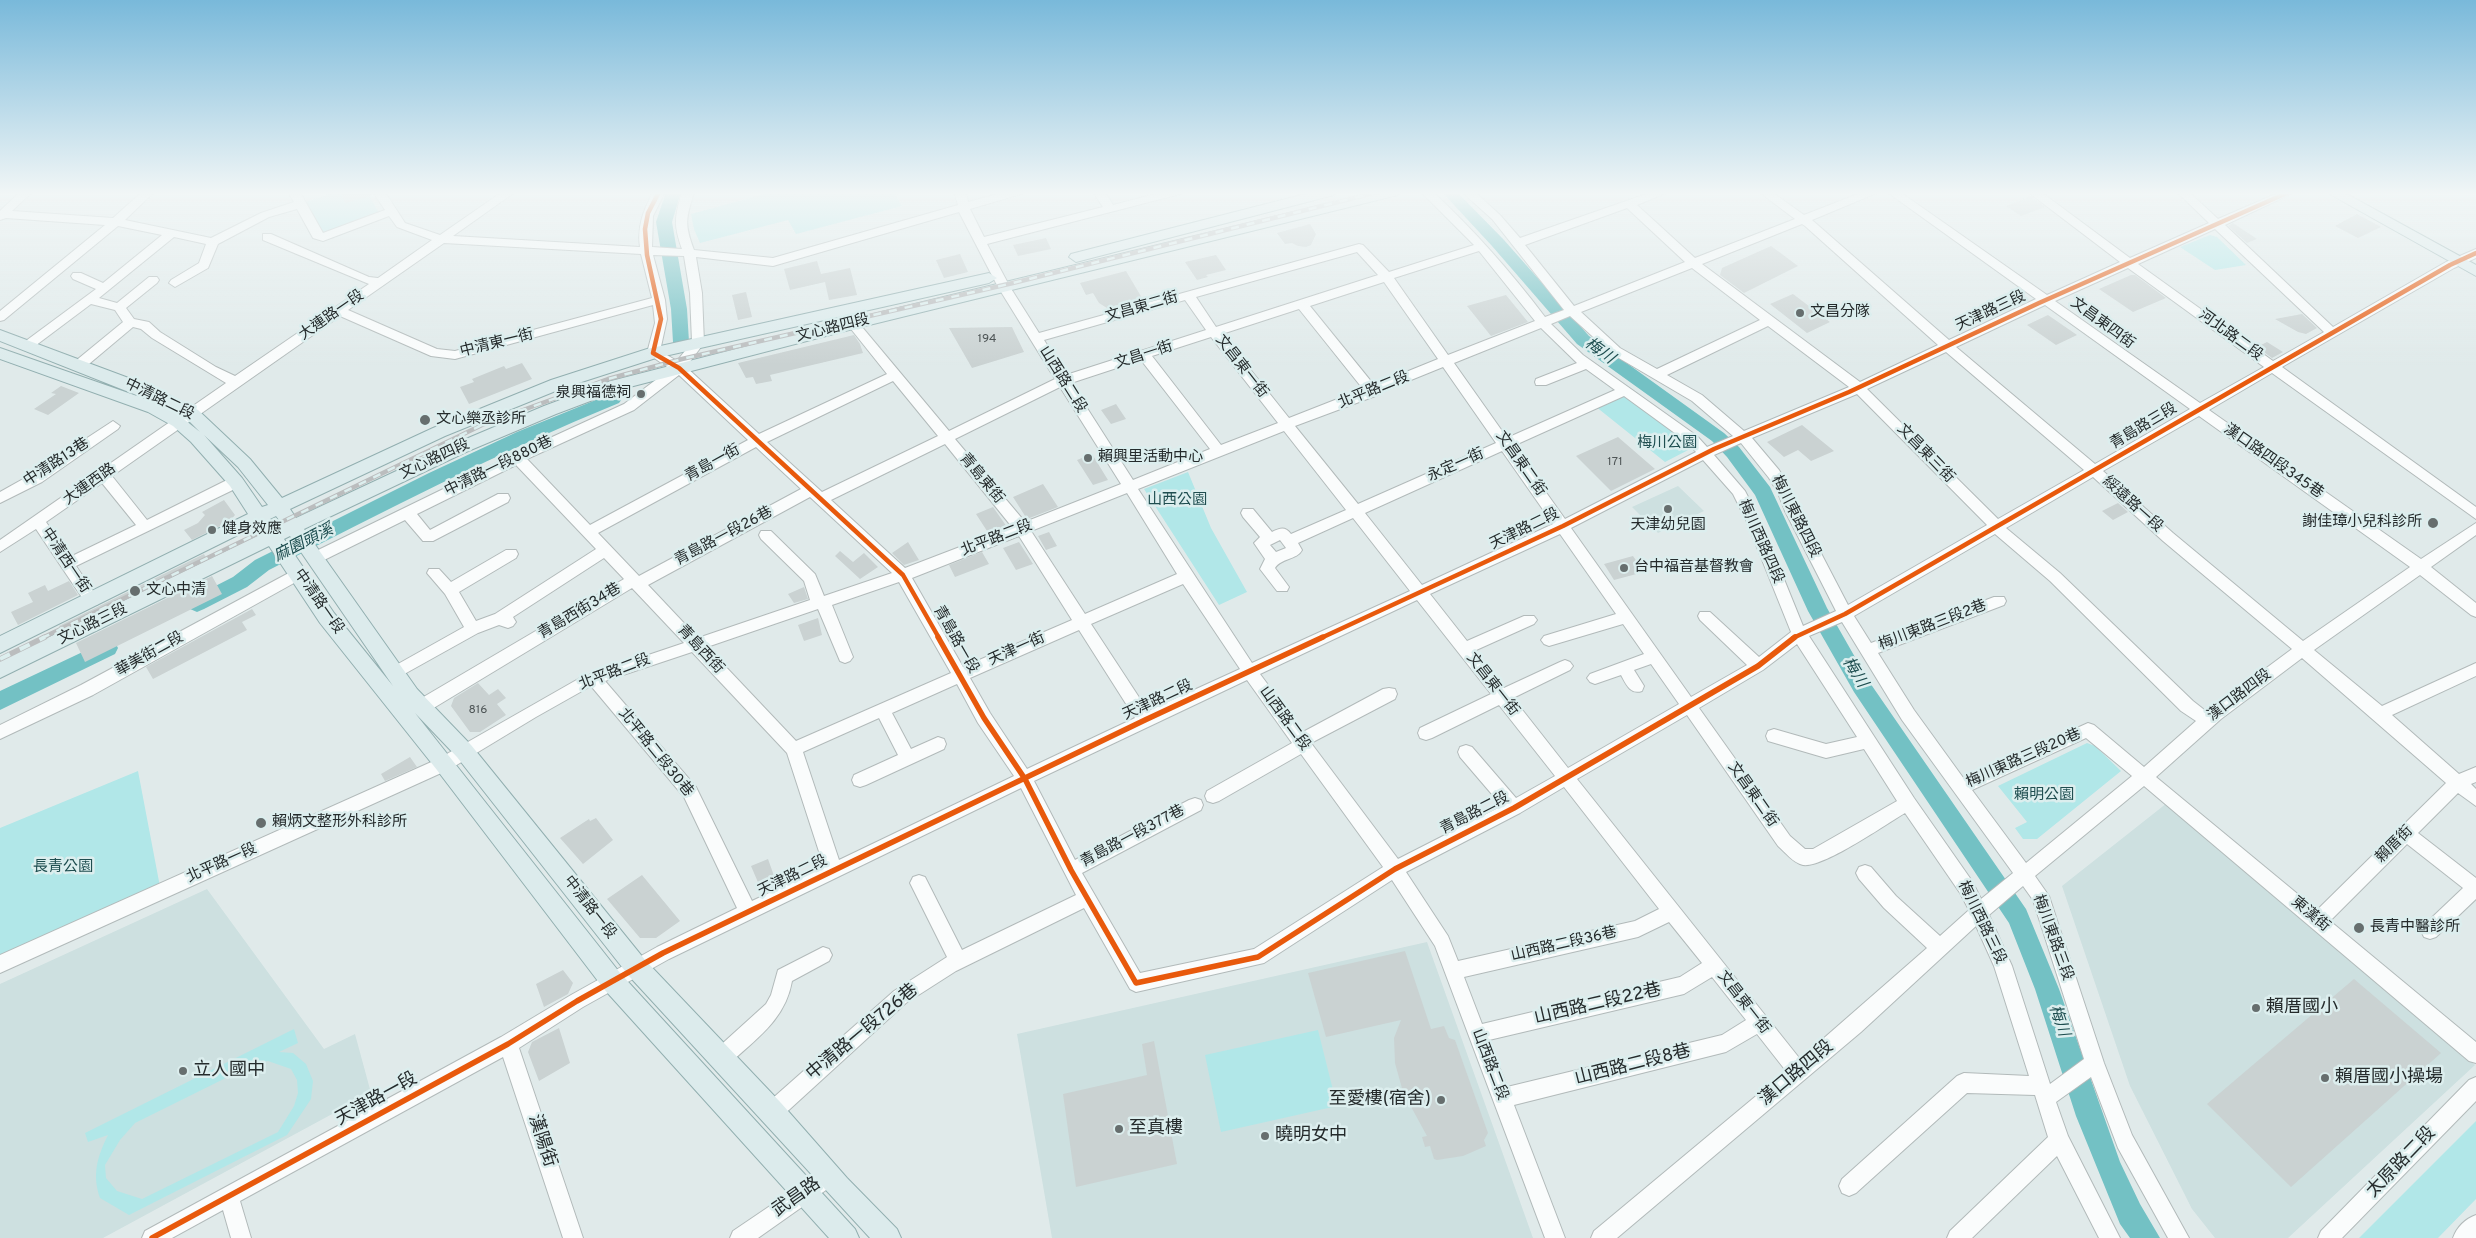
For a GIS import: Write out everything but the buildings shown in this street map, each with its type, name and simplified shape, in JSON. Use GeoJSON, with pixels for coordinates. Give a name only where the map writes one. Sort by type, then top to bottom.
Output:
{"type":"FeatureCollection","features":[{"type":"Feature","properties":{"kind":"main road","name":"文心路四段"},"geometry":{"type":"LineString","coordinates":[[297,533],[508,426],[601,391],[679,368],[853,324],[1118,250]]}},
{"type":"Feature","properties":{"kind":"main road","name":"文心路四段"},"geometry":{"type":"LineString","coordinates":[[260,516],[440,432],[531,394],[653,353],[1001,282],[1141,250]]}},
{"type":"Feature","properties":{"kind":"main road"},"geometry":{"type":"LineString","coordinates":[[2452,250],[2469,258]]}},
{"type":"Feature","properties":{"kind":"main road"},"geometry":{"type":"LineString","coordinates":[[2454,250],[2469,258],[2476,271]]}},
{"type":"Feature","properties":{"kind":"main road","name":"中清路二段"},"geometry":{"type":"LineString","coordinates":[[0,335],[144,390],[185,418],[244,463],[297,533]]}},
{"type":"Feature","properties":{"kind":"main road","name":"中清路二段"},"geometry":{"type":"LineString","coordinates":[[0,353],[185,418],[197,438],[236,482],[277,542]]}},
{"type":"Feature","properties":{"kind":"main road","name":"文心路三段"},"geometry":{"type":"LineString","coordinates":[[0,645],[260,516]]}},
{"type":"Feature","properties":{"kind":"main road","name":"文心路三段"},"geometry":{"type":"LineString","coordinates":[[0,670],[297,533]]}},
{"type":"Feature","properties":{"kind":"main road","name":"中清路一段"},"geometry":{"type":"LineString","coordinates":[[297,533],[394,673],[421,707],[464,751],[637,968],[888,1238]]}},
{"type":"Feature","properties":{"kind":"main road","name":"中清路一段"},"geometry":{"type":"LineString","coordinates":[[277,542],[327,618],[444,764],[473,804],[612,981],[846,1238]]}},
{"type":"Feature","properties":{"kind":"street"},"geometry":{"type":"LineString","coordinates":[[0,317],[82,250]]}},
{"type":"Feature","properties":{"kind":"street"},"geometry":{"type":"LineString","coordinates":[[27,346],[105,288],[152,250]]}},
{"type":"Feature","properties":{"kind":"street"},"geometry":{"type":"LineString","coordinates":[[174,283],[204,265],[210,250]]}},
{"type":"Feature","properties":{"kind":"street"},"geometry":{"type":"LineString","coordinates":[[296,250],[367,280],[381,282]]}},
{"type":"Feature","properties":{"kind":"street","name":"大連路一段"},"geometry":{"type":"LineString","coordinates":[[185,418],[425,250]]}},
{"type":"Feature","properties":{"kind":"street"},"geometry":{"type":"LineString","coordinates":[[629,250],[683,252],[773,262],[815,250]]}},
{"type":"Feature","properties":{"kind":"street","name":"山西路二段"},"geometry":{"type":"LineString","coordinates":[[984,250],[1001,282],[1062,381],[1186,576],[1250,672],[1395,869],[1442,942],[1556,1238]]}},
{"type":"Feature","properties":{"kind":"street","name":"文昌東二街"},"geometry":{"type":"LineString","coordinates":[[1036,338],[1353,250]]}},
{"type":"Feature","properties":{"kind":"street","name":"文昌東二街"},"geometry":{"type":"LineString","coordinates":[[1361,250],[1386,276],[1506,443],[1784,841],[1802,857],[1815,857],[1908,803]]}},
{"type":"Feature","properties":{"kind":"street","name":"文昌一街"},"geometry":{"type":"LineString","coordinates":[[816,495],[948,439],[1062,381],[1145,356],[1470,250]]}},
{"type":"Feature","properties":{"kind":"street","name":"梅川西路四段"},"geometry":{"type":"LineString","coordinates":[[1486,250],[1559,318],[1563,344],[1586,364],[1711,451],[1738,492],[1753,520],[1805,632]]}},
{"type":"Feature","properties":{"kind":"street","name":"梅川東路四段"},"geometry":{"type":"LineString","coordinates":[[1522,250],[1559,318],[1697,398],[1774,474],[1785,492],[1839,616]]}},
{"type":"Feature","properties":{"kind":"street","name":"文昌東三街"},"geometry":{"type":"LineString","coordinates":[[1679,250],[1694,264],[1859,388],[1997,526],[2056,576],[2119,641],[2206,721]]}},
{"type":"Feature","properties":{"kind":"street","name":"北平路二段"},"geometry":{"type":"LineString","coordinates":[[444,764],[530,712],[594,679],[903,575],[1287,426],[1728,250]]}},
{"type":"Feature","properties":{"kind":"street","name":"綏遠路一段"},"geometry":{"type":"LineString","coordinates":[[1837,250],[2095,471],[2168,537],[2380,714],[2476,799]]}},
{"type":"Feature","properties":{"kind":"street","name":"文昌東四街"},"geometry":{"type":"LineString","coordinates":[[1975,250],[2198,409]]}},
{"type":"Feature","properties":{"kind":"street","name":"河北路二段"},"geometry":{"type":"LineString","coordinates":[[2111,250],[2476,514]]}},
{"type":"Feature","properties":{"kind":"street","name":"天津路三段"},"geometry":{"type":"LineString","coordinates":[[1737,439],[1859,388],[2046,300],[2160,250]]}},
{"type":"Feature","properties":{"kind":"street"},"geometry":{"type":"LineString","coordinates":[[2244,250],[2332,334]]}},
{"type":"Feature","properties":{"kind":"street"},"geometry":{"type":"LineString","coordinates":[[651,251],[661,322],[653,353]]}},
{"type":"Feature","properties":{"kind":"street"},"geometry":{"type":"LineString","coordinates":[[683,252],[696,293],[698,343]]}},
{"type":"Feature","properties":{"kind":"street","name":"青島路三段"},"geometry":{"type":"LineString","coordinates":[[1805,632],[1839,616],[2095,471],[2198,409],[2469,258]]}},
{"type":"Feature","properties":{"kind":"street"},"geometry":{"type":"LineString","coordinates":[[77,276],[105,288]]}},
{"type":"Feature","properties":{"kind":"street"},"geometry":{"type":"LineString","coordinates":[[119,307],[153,280]]}},
{"type":"Feature","properties":{"kind":"street","name":"文昌東一街"},"geometry":{"type":"LineString","coordinates":[[1188,295],[1214,333],[1287,426],[1799,1072]]}},
{"type":"Feature","properties":{"kind":"street"},"geometry":{"type":"LineString","coordinates":[[89,300],[119,307],[130,324]]}},
{"type":"Feature","properties":{"kind":"street","name":"中清東一街"},"geometry":{"type":"LineString","coordinates":[[339,311],[435,353],[456,356],[659,300]]}},
{"type":"Feature","properties":{"kind":"street"},"geometry":{"type":"LineString","coordinates":[[1302,304],[1373,392]]}},
{"type":"Feature","properties":{"kind":"street"},"geometry":{"type":"LineString","coordinates":[[1657,374],[1770,320]]}},
{"type":"Feature","properties":{"kind":"street"},"geometry":{"type":"LineString","coordinates":[[78,366],[130,324],[145,325],[156,335],[236,383]]}},
{"type":"Feature","properties":{"kind":"street","name":"青島東街"},"geometry":{"type":"LineString","coordinates":[[853,324],[1022,529],[1080,622],[1145,720]]}},
{"type":"Feature","properties":{"kind":"street","name":"中清路一段880巷"},"geometry":{"type":"LineString","coordinates":[[313,556],[629,406],[652,391],[679,368],[698,343]]}},
{"type":"Feature","properties":{"kind":"street","name":"青島路一段"},"geometry":{"type":"LineString","coordinates":[[653,353],[679,368],[903,575],[984,718],[1025,779],[1086,898],[1136,983]]}},
{"type":"Feature","properties":{"kind":"street"},"geometry":{"type":"LineString","coordinates":[[1145,356],[1219,452]]}},
{"type":"Feature","properties":{"kind":"street"},"geometry":{"type":"LineString","coordinates":[[1541,382],[1586,364]]}},
{"type":"Feature","properties":{"kind":"street","name":"青島一街"},"geometry":{"type":"LineString","coordinates":[[588,532],[757,441],[895,375]]}},
{"type":"Feature","properties":{"kind":"street","name":"永定一街"},"geometry":{"type":"LineString","coordinates":[[1289,541],[1624,391]]}},
{"type":"Feature","properties":{"kind":"street","name":"漢口路四段345巷"},"geometry":{"type":"LineString","coordinates":[[2198,409],[2421,567],[2476,611]]}},
{"type":"Feature","properties":{"kind":"street","name":"大連西路"},"geometry":{"type":"LineString","coordinates":[[0,547],[185,418]]}},
{"type":"Feature","properties":{"kind":"street","name":"中清路13巷"},"geometry":{"type":"LineString","coordinates":[[0,498],[38,478],[113,426]]}},
{"type":"Feature","properties":{"kind":"street","name":"天津路二段"},"geometry":{"type":"LineString","coordinates":[[612,981],[663,953],[1145,720],[1420,594],[1563,526],[1737,439]]}},
{"type":"Feature","properties":{"kind":"street","name":"青島西街"},"geometry":{"type":"LineString","coordinates":[[518,458],[794,749],[834,871]]}},
{"type":"Feature","properties":{"kind":"street"},"geometry":{"type":"LineString","coordinates":[[104,475],[145,526]]}},
{"type":"Feature","properties":{"kind":"street"},"geometry":{"type":"LineString","coordinates":[[68,564],[236,482]]}},
{"type":"Feature","properties":{"kind":"street","name":"青島路一段26巷"},"geometry":{"type":"LineString","coordinates":[[636,582],[816,495]]}},
{"type":"Feature","properties":{"kind":"street"},"geometry":{"type":"LineString","coordinates":[[407,512],[428,537],[503,498]]}},
{"type":"Feature","properties":{"kind":"street"},"geometry":{"type":"LineString","coordinates":[[1248,513],[1269,539]]}},
{"type":"Feature","properties":{"kind":"street","name":"中清西一街"},"geometry":{"type":"LineString","coordinates":[[38,521],[92,601]]}},
{"type":"Feature","properties":{"kind":"street","name":"漢口路四段"},"geometry":{"type":"LineString","coordinates":[[1601,1238],[1854,1026],[1983,908],[2145,775],[2206,721],[2476,528]]}},
{"type":"Feature","properties":{"kind":"street"},"geometry":{"type":"LineString","coordinates":[[1273,559],[1261,543],[1283,533],[1296,550],[1273,559],[1267,569],[1282,588]]}},
{"type":"Feature","properties":{"kind":"street"},"geometry":{"type":"LineString","coordinates":[[766,535],[810,578],[845,657]]}},
{"type":"Feature","properties":{"kind":"street"},"geometry":{"type":"LineString","coordinates":[[394,673],[473,629],[504,620],[605,550]]}},
{"type":"Feature","properties":{"kind":"street"},"geometry":{"type":"LineString","coordinates":[[450,590],[511,554]]}},
{"type":"Feature","properties":{"kind":"street","name":"華美街二段"},"geometry":{"type":"LineString","coordinates":[[0,732],[87,690],[295,569]]}},
{"type":"Feature","properties":{"kind":"street"},"geometry":{"type":"LineString","coordinates":[[434,573],[450,590],[473,629]]}},
{"type":"Feature","properties":{"kind":"street","name":"天津一街"},"geometry":{"type":"LineString","coordinates":[[794,749],[1186,576]]}},
{"type":"Feature","properties":{"kind":"street","name":"青島西街34巷"},"geometry":{"type":"LineString","coordinates":[[421,707],[636,582]]}},
{"type":"Feature","properties":{"kind":"street","name":"梅川東路三段2巷"},"geometry":{"type":"LineString","coordinates":[[1868,651],[1999,601]]}},
{"type":"Feature","properties":{"kind":"street"},"geometry":{"type":"LineString","coordinates":[[1549,640],[1627,616]]}},
{"type":"Feature","properties":{"kind":"street"},"geometry":{"type":"LineString","coordinates":[[1705,616],[1758,666]]}},
{"type":"Feature","properties":{"kind":"street","name":"梅川東路三段"},"geometry":{"type":"LineString","coordinates":[[1839,616],[1868,651],[1908,715],[2020,877],[2040,896],[2091,1064],[2125,1141],[2179,1238]]}},
{"type":"Feature","properties":{"kind":"street"},"geometry":{"type":"LineString","coordinates":[[1463,649],[1529,620]]}},
{"type":"Feature","properties":{"kind":"street","name":"青島路二段"},"geometry":{"type":"LineString","coordinates":[[1136,983],[1258,957],[1395,869],[1514,808],[1566,778],[1758,666],[1805,632]]}},
{"type":"Feature","properties":{"kind":"street","name":"梅川西路三段"},"geometry":{"type":"LineString","coordinates":[[1805,632],[1867,741],[1966,887],[1983,908],[2046,1092],[2059,1140],[2110,1238]]}},
{"type":"Feature","properties":{"kind":"street"},"geometry":{"type":"LineString","coordinates":[[1595,678],[1654,656]]}},
{"type":"Feature","properties":{"kind":"street"},"geometry":{"type":"LineString","coordinates":[[1426,733],[1565,666]]}},
{"type":"Feature","properties":{"kind":"street"},"geometry":{"type":"LineString","coordinates":[[1624,667],[1636,686]]}},
{"type":"Feature","properties":{"kind":"street"},"geometry":{"type":"LineString","coordinates":[[2380,714],[2476,669]]}},
{"type":"Feature","properties":{"kind":"street","name":"北平路二段30巷"},"geometry":{"type":"LineString","coordinates":[[594,679],[690,792],[748,912]]}},
{"type":"Feature","properties":{"kind":"street"},"geometry":{"type":"LineString","coordinates":[[1213,796],[1301,743],[1389,694]]}},
{"type":"Feature","properties":{"kind":"street"},"geometry":{"type":"LineString","coordinates":[[883,710],[908,758]]}},
{"type":"Feature","properties":{"kind":"street","name":"梅川東路三段20巷"},"geometry":{"type":"LineString","coordinates":[[1960,788],[2088,730]]}},
{"type":"Feature","properties":{"kind":"street","name":"東漢街"},"geometry":{"type":"LineString","coordinates":[[2088,730],[2145,775],[2476,1054]]}},
{"type":"Feature","properties":{"kind":"street"},"geometry":{"type":"LineString","coordinates":[[1774,736],[1826,751],[1867,741]]}},
{"type":"Feature","properties":{"kind":"street"},"geometry":{"type":"LineString","coordinates":[[860,780],[938,744]]}},
{"type":"Feature","properties":{"kind":"street"},"geometry":{"type":"LineString","coordinates":[[1466,752],[1514,808]]}},
{"type":"Feature","properties":{"kind":"street","name":"北平路一段"},"geometry":{"type":"LineString","coordinates":[[0,964],[444,764]]}},
{"type":"Feature","properties":{"kind":"street","name":"賴厝街"},"geometry":{"type":"LineString","coordinates":[[2318,921],[2458,782],[2476,774]]}},
{"type":"Feature","properties":{"kind":"street","name":"青島路一段377巷"},"geometry":{"type":"LineString","coordinates":[[1071,870],[1196,805]]}},
{"type":"Feature","properties":{"kind":"street"},"geometry":{"type":"LineString","coordinates":[[2406,834],[2476,888],[2430,931]]}},
{"type":"Feature","properties":{"kind":"street"},"geometry":{"type":"LineString","coordinates":[[1866,873],[1890,902],[1939,947]]}},
{"type":"Feature","properties":{"kind":"street"},"geometry":{"type":"LineString","coordinates":[[919,883],[958,961]]}},
{"type":"Feature","properties":{"kind":"street","name":"中清路一段726巷"},"geometry":{"type":"LineString","coordinates":[[772,1112],[900,997],[958,961],[1086,898]]}},
{"type":"Feature","properties":{"kind":"street","name":"山西路二段36巷"},"geometry":{"type":"LineString","coordinates":[[1453,971],[1638,928],[1672,911]]}},
{"type":"Feature","properties":{"kind":"street"},"geometry":{"type":"LineString","coordinates":[[720,1059],[773,1010],[780,997],[784,976],[823,955]]}},
{"type":"Feature","properties":{"kind":"street","name":"山西路二段22巷"},"geometry":{"type":"LineString","coordinates":[[1477,1034],[1684,985],[1714,965]]}},
{"type":"Feature","properties":{"kind":"street","name":"天津路一段"},"geometry":{"type":"LineString","coordinates":[[152,1238],[508,1044],[612,981]]}},
{"type":"Feature","properties":{"kind":"street","name":"山西路二段8巷"},"geometry":{"type":"LineString","coordinates":[[1502,1098],[1726,1043],[1759,1022]]}},
{"type":"Feature","properties":{"kind":"street","name":"漢陽街"},"geometry":{"type":"LineString","coordinates":[[508,1044],[573,1238]]}},
{"type":"Feature","properties":{"kind":"street"},"geometry":{"type":"LineString","coordinates":[[1849,1186],[1964,1083],[2046,1092],[2091,1064]]}},
{"type":"Feature","properties":{"kind":"street","name":"太原路二段"},"geometry":{"type":"LineString","coordinates":[[2328,1238],[2476,1087]]}},
{"type":"Feature","properties":{"kind":"street"},"geometry":{"type":"LineString","coordinates":[[1957,1238],[2059,1140]]}},
{"type":"Feature","properties":{"kind":"street","name":"武昌路"},"geometry":{"type":"LineString","coordinates":[[740,1238],[829,1176]]}},
{"type":"Feature","properties":{"kind":"street"},"geometry":{"type":"LineString","coordinates":[[229,1196],[241,1238]]}},
{"type":"Feature","properties":{"kind":"street"},"geometry":{"type":"LineString","coordinates":[[2463,1238],[2476,1225]]}},
{"type":"Feature","properties":{"kind":"shaded area","name":"天津幼兒園"},"geometry":{"type":"Polygon","coordinates":[[[1678,486],[1704,511],[1658,533],[1632,507],[1678,486]]]}},
{"type":"Feature","properties":{"kind":"shaded area","name":"賴厝國小"},"geometry":{"type":"Polygon","coordinates":[[[2167,803],[2475,1065],[2288,1238],[2215,1238],[2192,1209],[2130,1086],[2062,886],[2167,803]]]}},
{"type":"Feature","properties":{"kind":"shaded area","name":"立人國中"},"geometry":{"type":"Polygon","coordinates":[[[207,889],[324,1049],[355,1034],[371,1093],[103,1238],[0,1238],[0,984],[207,889]]]}},
{"type":"Feature","properties":{"kind":"shaded area","name":"曉明女中"},"geometry":{"type":"Polygon","coordinates":[[[1427,942],[1533,1238],[1052,1238],[1017,1034],[1427,942]]]}},
{"type":"Feature","properties":{"kind":"green space"},"geometry":{"type":"Polygon","coordinates":[[[2184,250],[2230,250],[2246,265],[2215,270],[2184,250]]]}},
{"type":"Feature","properties":{"kind":"green space","name":"梅川公園"},"geometry":{"type":"Polygon","coordinates":[[[1624,393],[1694,447],[1665,462],[1595,406],[1624,393]]]}},
{"type":"Feature","properties":{"kind":"green space","name":"山西公園"},"geometry":{"type":"Polygon","coordinates":[[[1188,472],[1211,528],[1247,592],[1219,605],[1144,489],[1188,472]]]}},
{"type":"Feature","properties":{"kind":"green space","name":"賴明公園"},"geometry":{"type":"Polygon","coordinates":[[[2087,743],[2095,746],[2121,771],[2037,839],[2023,839],[2015,828],[2027,822],[1998,786],[2087,743]]]}},
{"type":"Feature","properties":{"kind":"green space","name":"長青公園"},"geometry":{"type":"Polygon","coordinates":[[[138,771],[161,892],[0,964],[0,828],[138,771]]]}},
{"type":"Feature","properties":{"kind":"green space"},"geometry":{"type":"Polygon","coordinates":[[[294,1029],[298,1043],[279,1052],[293,1053],[306,1064],[313,1081],[311,1099],[287,1135],[129,1215],[100,1198],[96,1182],[97,1166],[108,1135],[88,1142],[85,1133],[294,1029]],[[268,1061],[254,1064],[135,1123],[120,1140],[105,1165],[106,1178],[117,1191],[142,1199],[278,1132],[294,1106],[298,1093],[297,1080],[291,1069],[268,1061]]]}},
{"type":"Feature","properties":{"kind":"green space"},"geometry":{"type":"Polygon","coordinates":[[[1318,1030],[1337,1106],[1221,1132],[1205,1055],[1318,1030]]]}},
{"type":"Feature","properties":{"kind":"green space"},"geometry":{"type":"Polygon","coordinates":[[[2476,1121],[2476,1199],[2438,1238],[2359,1238],[2476,1121]]]}},
{"type":"Feature","properties":{"kind":"waterway","name":"麻園頭溪"},"geometry":{"type":"LineString","coordinates":[[669,250],[679,309],[681,342]]}},
{"type":"Feature","properties":{"kind":"waterway","name":"梅川"},"geometry":{"type":"LineString","coordinates":[[1504,250],[1583,340],[1718,437],[1733,452],[1763,492],[1818,611],[1861,686],[2018,917],[2047,989],[2089,1116],[2109,1168],[2130,1214],[2146,1238]]}},
{"type":"Feature","properties":{"kind":"waterway","name":"麻園頭溪"},"geometry":{"type":"LineString","coordinates":[[197,604],[240,582],[262,565],[479,456],[613,399]]}},
{"type":"Feature","properties":{"kind":"waterway","name":"麻園頭溪"},"geometry":{"type":"LineString","coordinates":[[0,701],[108,648]]}},
{"type":"Feature","properties":{"kind":"railway"},"geometry":{"type":"LineString","coordinates":[[42,638],[482,425],[608,379],[682,359],[1013,283],[1146,250]]}},
{"type":"Feature","properties":{"kind":"railway"},"geometry":{"type":"LineString","coordinates":[[0,659],[45,637]]}},
{"type":"Feature","properties":{"kind":"cycle path"},"geometry":{"type":"LineString","coordinates":[[646,250],[660,306],[661,319],[653,353],[679,368],[903,575],[984,718],[1025,779],[1071,870],[1136,983],[1258,957],[1395,869],[1514,808],[1758,666],[1799,634],[1845,614],[2450,265],[2476,253]]}},
{"type":"Feature","properties":{"kind":"cycle path"},"geometry":{"type":"LineString","coordinates":[[152,1238],[508,1044],[577,1001],[663,953],[1145,720],[1563,526],[1714,449],[1849,392],[2039,303],[2159,250]]}},
{"type":"Feature","properties":{"kind":"place","name":"文昌分隊"},"geometry":{"type":"Point","coordinates":[1800,313]}},
{"type":"Feature","properties":{"kind":"place","name":"泉興福德祠"},"geometry":{"type":"Point","coordinates":[641,394]}},
{"type":"Feature","properties":{"kind":"place","name":"文心樂丞診所"},"geometry":{"type":"Point","coordinates":[425,420]}},
{"type":"Feature","properties":{"kind":"place","name":"賴興里活動中心"},"geometry":{"type":"Point","coordinates":[1088,458]}},
{"type":"Feature","properties":{"kind":"place","name":"天津幼兒園"},"geometry":{"type":"Point","coordinates":[1668,509]}},
{"type":"Feature","properties":{"kind":"place","name":"謝佳璋小兒科診所"},"geometry":{"type":"Point","coordinates":[2433,523]}},
{"type":"Feature","properties":{"kind":"place","name":"健身效應"},"geometry":{"type":"Point","coordinates":[212,530]}},
{"type":"Feature","properties":{"kind":"place","name":"台中福音基督教會"},"geometry":{"type":"Point","coordinates":[1624,568]}},
{"type":"Feature","properties":{"kind":"place","name":"文心中清"},"geometry":{"type":"Point","coordinates":[135,591]}},
{"type":"Feature","properties":{"kind":"place","name":"賴炳文整形外科診所"},"geometry":{"type":"Point","coordinates":[261,823]}},
{"type":"Feature","properties":{"kind":"place","name":"長青中醫診所"},"geometry":{"type":"Point","coordinates":[2359,928]}},
{"type":"Feature","properties":{"kind":"place","name":"賴厝國小"},"geometry":{"type":"Point","coordinates":[2256,1008]}},
{"type":"Feature","properties":{"kind":"place","name":"立人國中"},"geometry":{"type":"Point","coordinates":[183,1071]}},
{"type":"Feature","properties":{"kind":"place","name":"賴厝國小操場"},"geometry":{"type":"Point","coordinates":[2325,1078]}},
{"type":"Feature","properties":{"kind":"place","name":"至愛樓(宿舍)"},"geometry":{"type":"Point","coordinates":[1441,1100]}},
{"type":"Feature","properties":{"kind":"place","name":"至真樓"},"geometry":{"type":"Point","coordinates":[1119,1129]}},
{"type":"Feature","properties":{"kind":"place","name":"曉明女中"},"geometry":{"type":"Point","coordinates":[1265,1136]}}]}
